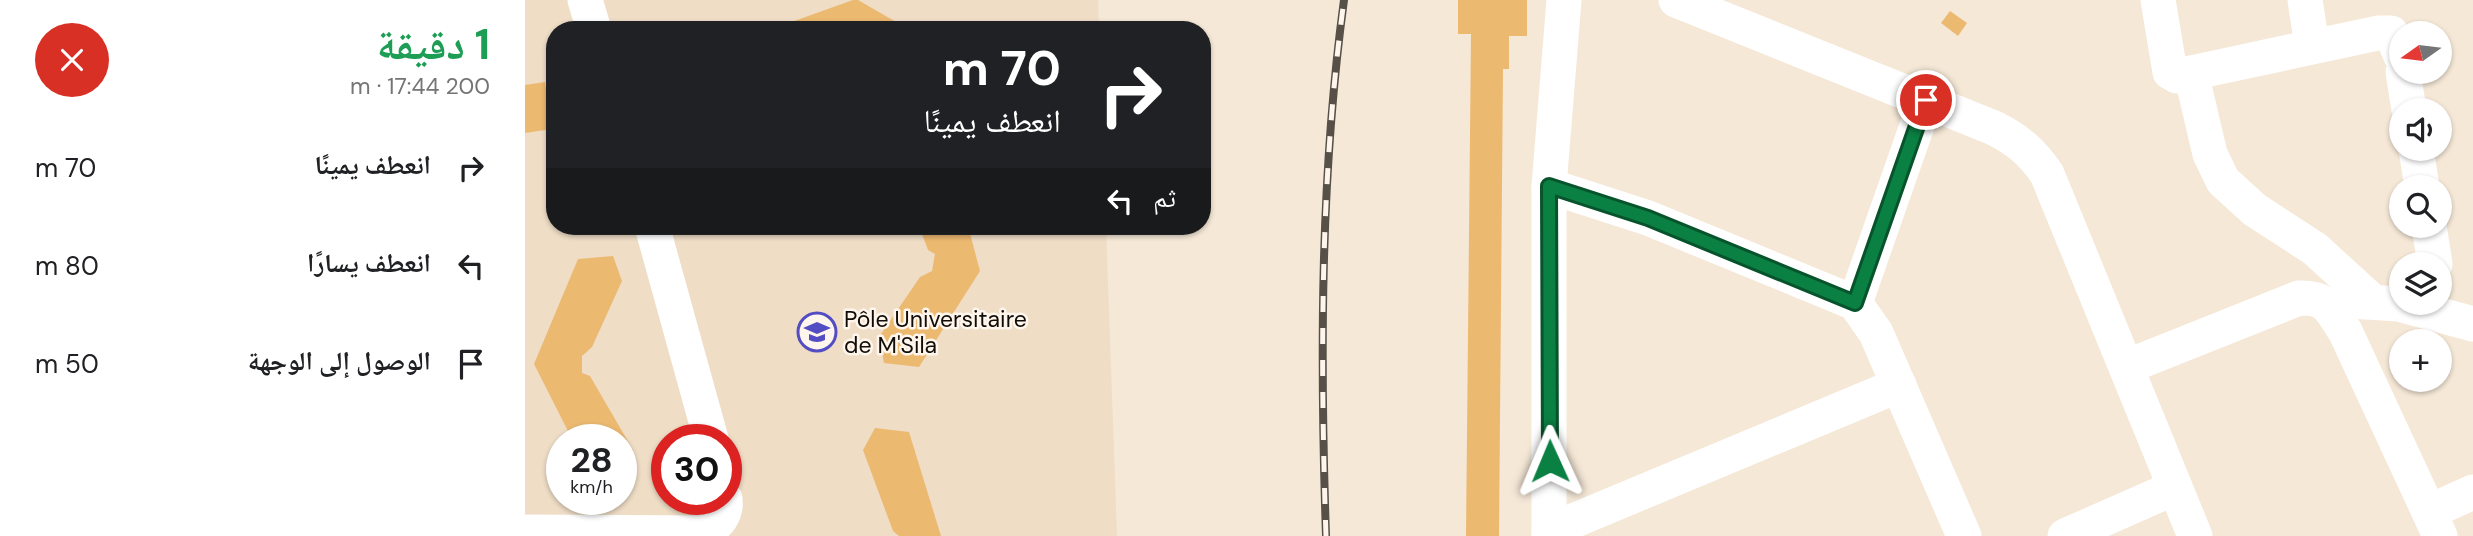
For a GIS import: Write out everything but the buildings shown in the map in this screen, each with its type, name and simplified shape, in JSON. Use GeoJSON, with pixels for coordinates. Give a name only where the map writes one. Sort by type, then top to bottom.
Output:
{"type":"FeatureCollection","features":[{"type":"Feature","properties":{"kind":"street"},"geometry":{"type":"LineString","coordinates":[[585,0],[591,21]]}},
{"type":"Feature","properties":{"kind":"street"},"geometry":{"type":"LineString","coordinates":[[1564,0],[1549,186],[1549,534],[1899,385]]}},
{"type":"Feature","properties":{"kind":"street"},"geometry":{"type":"LineString","coordinates":[[1676,0],[1994,128],[2020,141],[2033,154],[2047,174],[2195,536]]}},
{"type":"Feature","properties":{"kind":"street"},"geometry":{"type":"LineString","coordinates":[[2158,0],[2170,72],[2177,76],[2312,46],[2389,33]]}},
{"type":"Feature","properties":{"kind":"street"},"geometry":{"type":"LineString","coordinates":[[2305,0],[2312,46]]}},
{"type":"Feature","properties":{"kind":"street"},"geometry":{"type":"LineString","coordinates":[[2191,73],[2210,154],[2223,181],[2255,210],[2315,249],[2372,301]]}},
{"type":"Feature","properties":{"kind":"street"},"geometry":{"type":"LineString","coordinates":[[1855,303],[1926,100]]}},
{"type":"Feature","properties":{"kind":"street"},"geometry":{"type":"LineString","coordinates":[[1549,186],[1648,218],[1855,303],[1877,333],[1964,536]]}},
{"type":"Feature","properties":{"kind":"street"},"geometry":{"type":"LineString","coordinates":[[654,235],[707,424]]}},
{"type":"Feature","properties":{"kind":"street"},"geometry":{"type":"LineString","coordinates":[[2126,367],[2299,298],[2316,298],[2326,303],[2389,303]]}},
{"type":"Feature","properties":{"kind":"street"},"geometry":{"type":"LineString","coordinates":[[2326,303],[2345,331],[2435,524],[2473,492]]}},
{"type":"Feature","properties":{"kind":"street"},"geometry":{"type":"LineString","coordinates":[[2065,536],[2174,488]]}},
{"type":"Feature","properties":{"kind":"street"},"geometry":{"type":"LineString","coordinates":[[525,532],[706,533],[719,523],[723,515]]}},
{"type":"Feature","properties":{"kind":"shaded area","name":"Pôle Universitaire de M'Sila"},"geometry":{"type":"Polygon","coordinates":[[[525,0],[1098,0],[1099,21],[546,21],[546,235],[1106,235],[1117,536],[525,536],[525,0]]]}},
{"type":"Feature","properties":{"kind":"railway"},"geometry":{"type":"LineString","coordinates":[[1326,536],[1323,402],[1326,200],[1344,0]]}},
{"type":"Feature","properties":{"kind":"place","name":"Pôle Universitaire de M'Sila"},"geometry":{"type":"Point","coordinates":[817,332]}},
{"type":"Feature","properties":{"kind":"route"},"geometry":{"type":"LineString","coordinates":[[1550,461],[1549,186],[1648,218],[1855,303],[1926,100]]}}]}
